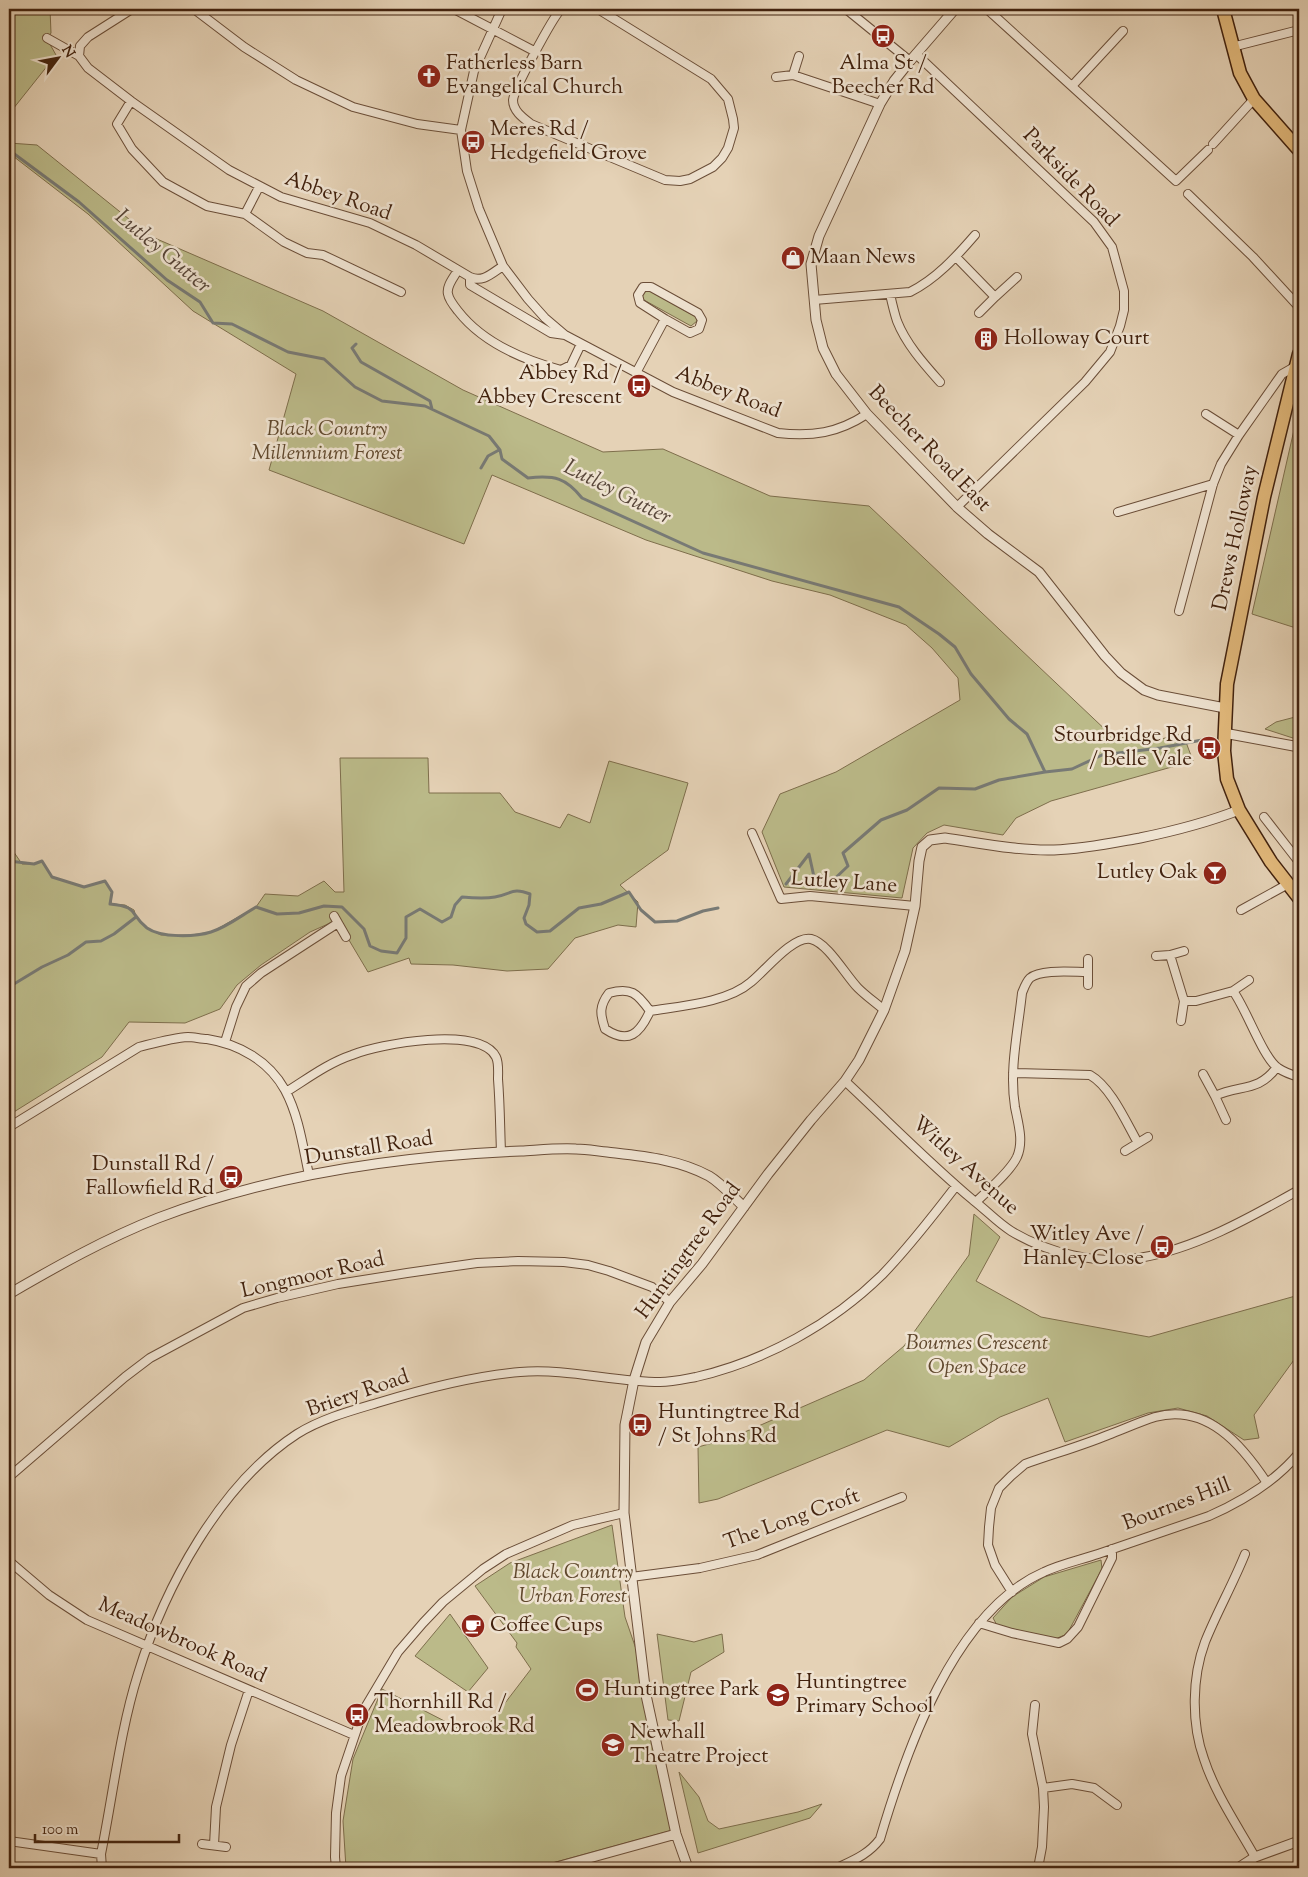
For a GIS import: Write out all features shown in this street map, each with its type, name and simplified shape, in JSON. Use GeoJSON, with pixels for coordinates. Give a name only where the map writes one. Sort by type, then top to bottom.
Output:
{"type":"FeatureCollection","features":[{"type":"Feature","properties":{"kind":"highway"},"geometry":{"type":"LineString","coordinates":[[1223,9],[1240,73],[1254,100],[1299,150]]}},
{"type":"Feature","properties":{"kind":"highway","name":"Drews Holloway"},"geometry":{"type":"LineString","coordinates":[[1298,360],[1264,497],[1227,684],[1224,733],[1226,773],[1230,790],[1239,810],[1261,847],[1299,898]]}},
{"type":"Feature","properties":{"kind":"street"},"geometry":{"type":"LineString","coordinates":[[79,56],[80,46],[88,37],[132,9]]}},
{"type":"Feature","properties":{"kind":"street"},"geometry":{"type":"LineString","coordinates":[[194,9],[244,47],[296,80],[345,103],[417,124],[462,130]]}},
{"type":"Feature","properties":{"kind":"street"},"geometry":{"type":"LineString","coordinates":[[454,9],[536,52]]}},
{"type":"Feature","properties":{"kind":"street"},"geometry":{"type":"LineString","coordinates":[[502,9],[474,71],[462,130],[467,171],[479,209],[503,266],[528,300],[565,335]]}},
{"type":"Feature","properties":{"kind":"street"},"geometry":{"type":"LineString","coordinates":[[561,9],[536,52],[513,100],[516,110],[523,119],[664,180],[680,181],[690,179],[713,167],[728,148],[734,128],[734,119],[728,99],[711,79],[598,9]]}},
{"type":"Feature","properties":{"kind":"street","name":"Parkside Road"},"geometry":{"type":"LineString","coordinates":[[846,9],[913,57],[1094,222],[1112,247],[1124,290],[1124,310],[1110,352],[1086,382],[958,507]]}},
{"type":"Feature","properties":{"kind":"street","name":"Beecher Road East"},"geometry":{"type":"LineString","coordinates":[[955,9],[894,81],[880,104],[814,249],[811,264],[814,300],[816,320],[823,348],[836,374],[867,414],[958,507],[988,534],[1039,572],[1104,656],[1131,681],[1144,690],[1158,695],[1225,708]]}},
{"type":"Feature","properties":{"kind":"street"},"geometry":{"type":"LineString","coordinates":[[987,9],[1176,181],[1254,100]]}},
{"type":"Feature","properties":{"kind":"street"},"geometry":{"type":"LineString","coordinates":[[1232,47],[1299,30]]}},
{"type":"Feature","properties":{"kind":"street"},"geometry":{"type":"LineString","coordinates":[[1072,86],[1123,31]]}},
{"type":"Feature","properties":{"kind":"street","name":"Abbey Road"},"geometry":{"type":"LineString","coordinates":[[47,38],[79,56],[88,68],[131,101],[229,170],[259,187],[281,197],[370,223],[416,245],[470,276],[470,285],[551,333],[565,335],[673,392],[778,433],[794,435],[827,432],[851,425],[867,414]]}},
{"type":"Feature","properties":{"kind":"street"},"geometry":{"type":"LineString","coordinates":[[793,75],[799,56]]}},
{"type":"Feature","properties":{"kind":"street"},"geometry":{"type":"LineString","coordinates":[[776,77],[793,75],[880,104]]}},
{"type":"Feature","properties":{"kind":"street"},"geometry":{"type":"LineString","coordinates":[[131,101],[117,124],[132,149],[163,182],[207,206],[245,214],[284,242],[307,253],[324,255],[401,292]]}},
{"type":"Feature","properties":{"kind":"street","name":"Abbey Road"},"geometry":{"type":"LineString","coordinates":[[245,214],[259,187]]}},
{"type":"Feature","properties":{"kind":"street"},"geometry":{"type":"LineString","coordinates":[[1188,194],[1253,257],[1299,307]]}},
{"type":"Feature","properties":{"kind":"street"},"geometry":{"type":"LineString","coordinates":[[814,300],[910,292],[924,285],[956,257],[975,235]]}},
{"type":"Feature","properties":{"kind":"street"},"geometry":{"type":"LineString","coordinates":[[956,257],[995,297]]}},
{"type":"Feature","properties":{"kind":"street"},"geometry":{"type":"LineString","coordinates":[[470,276],[475,279],[484,279],[503,266]]}},
{"type":"Feature","properties":{"kind":"street"},"geometry":{"type":"LineString","coordinates":[[458,270],[448,286],[447,294],[450,301],[470,325],[481,334],[501,346],[561,370],[571,364],[581,344]]}},
{"type":"Feature","properties":{"kind":"street"},"geometry":{"type":"LineString","coordinates":[[979,313],[1017,276]]}},
{"type":"Feature","properties":{"kind":"street"},"geometry":{"type":"LineString","coordinates":[[643,287],[651,287],[698,313],[702,320],[699,329],[690,333],[666,319],[640,303],[638,295],[643,287]]}},
{"type":"Feature","properties":{"kind":"street"},"geometry":{"type":"LineString","coordinates":[[890,294],[897,321],[906,337],[925,365],[940,382]]}},
{"type":"Feature","properties":{"kind":"street"},"geometry":{"type":"LineString","coordinates":[[636,373],[666,319]]}},
{"type":"Feature","properties":{"kind":"street"},"geometry":{"type":"LineString","coordinates":[[1180,611],[1213,484],[1221,464],[1282,374],[1298,360]]}},
{"type":"Feature","properties":{"kind":"street"},"geometry":{"type":"LineString","coordinates":[[1206,414],[1239,435]]}},
{"type":"Feature","properties":{"kind":"street"},"geometry":{"type":"LineString","coordinates":[[1118,512],[1213,484]]}},
{"type":"Feature","properties":{"kind":"street"},"geometry":{"type":"LineString","coordinates":[[1224,733],[1299,747]]}},
{"type":"Feature","properties":{"kind":"street","name":"Huntingtree Road"},"geometry":{"type":"LineString","coordinates":[[688,1868],[676,1834],[646,1695],[624,1513],[625,1425],[634,1380],[646,1342],[656,1322],[811,1120],[845,1081],[859,1060],[884,1010],[905,951],[914,906],[919,861],[922,847],[926,843],[937,838],[945,838],[1052,850],[1099,846],[1175,831],[1213,821],[1239,810]]}},
{"type":"Feature","properties":{"kind":"street"},"geometry":{"type":"LineString","coordinates":[[1264,817],[1299,862]]}},
{"type":"Feature","properties":{"kind":"street","name":"Lutley Lane"},"geometry":{"type":"LineString","coordinates":[[752,833],[781,899],[810,896],[914,906]]}},
{"type":"Feature","properties":{"kind":"street"},"geometry":{"type":"LineString","coordinates":[[1241,910],[1288,884]]}},
{"type":"Feature","properties":{"kind":"street"},"geometry":{"type":"LineString","coordinates":[[225,1042],[236,1007],[246,986],[336,919],[346,937]]}},
{"type":"Feature","properties":{"kind":"street"},"geometry":{"type":"LineString","coordinates":[[650,1011],[693,1004],[729,995],[750,984],[791,945],[806,939],[811,939],[824,948],[858,989],[884,1010]]}},
{"type":"Feature","properties":{"kind":"street"},"geometry":{"type":"LineString","coordinates":[[1156,956],[1170,956],[1184,951]]}},
{"type":"Feature","properties":{"kind":"street"},"geometry":{"type":"LineString","coordinates":[[1170,956],[1184,1001],[1181,1021]]}},
{"type":"Feature","properties":{"kind":"street"},"geometry":{"type":"LineString","coordinates":[[1088,959],[1088,985]]}},
{"type":"Feature","properties":{"kind":"street"},"geometry":{"type":"LineString","coordinates":[[976,1202],[1012,1165],[1020,1147],[1013,1091],[1013,1073],[1022,993],[1026,983],[1034,976],[1044,972],[1087,972]]}},
{"type":"Feature","properties":{"kind":"street"},"geometry":{"type":"LineString","coordinates":[[1184,1001],[1196,1001],[1233,991],[1250,980]]}},
{"type":"Feature","properties":{"kind":"street"},"geometry":{"type":"LineString","coordinates":[[622,991],[631,991],[641,998],[650,1011],[643,1026],[628,1036],[620,1036],[605,1029],[600,1011],[602,1002],[609,993],[622,991]]}},
{"type":"Feature","properties":{"kind":"street"},"geometry":{"type":"LineString","coordinates":[[1233,991],[1259,1040],[1276,1067],[1299,1077]]}},
{"type":"Feature","properties":{"kind":"street"},"geometry":{"type":"LineString","coordinates":[[9,1127],[139,1047],[190,1037],[225,1042],[263,1064],[272,1072],[286,1092],[298,1125],[309,1175]]}},
{"type":"Feature","properties":{"kind":"street"},"geometry":{"type":"LineString","coordinates":[[286,1092],[324,1068],[367,1049],[402,1043],[455,1039],[475,1042],[484,1045],[496,1057],[501,1152]]}},
{"type":"Feature","properties":{"kind":"street"},"geometry":{"type":"LineString","coordinates":[[1215,1096],[1226,1091],[1252,1087],[1271,1075],[1276,1067]]}},
{"type":"Feature","properties":{"kind":"street"},"geometry":{"type":"LineString","coordinates":[[1013,1073],[1090,1075],[1098,1079],[1138,1142]]}},
{"type":"Feature","properties":{"kind":"street"},"geometry":{"type":"LineString","coordinates":[[1203,1074],[1226,1120]]}},
{"type":"Feature","properties":{"kind":"street","name":"Witley Avenue"},"geometry":{"type":"LineString","coordinates":[[845,1081],[956,1186],[1010,1231],[1034,1243],[1082,1257],[1102,1260],[1125,1260],[1174,1250],[1252,1216],[1299,1190]]}},
{"type":"Feature","properties":{"kind":"street"},"geometry":{"type":"LineString","coordinates":[[1126,1150],[1148,1137]]}},
{"type":"Feature","properties":{"kind":"street","name":"Dunstall Road"},"geometry":{"type":"LineString","coordinates":[[9,1294],[43,1274],[128,1231],[160,1218],[229,1195],[309,1175],[404,1158],[578,1148],[632,1155],[679,1164],[710,1176],[744,1207]]}},
{"type":"Feature","properties":{"kind":"street","name":"Briery Road"},"geometry":{"type":"LineString","coordinates":[[102,1868],[101,1854],[126,1726],[138,1675],[148,1647],[176,1578],[200,1538],[233,1494],[263,1460],[311,1426],[346,1412],[402,1395],[469,1380],[522,1372],[560,1373],[664,1382],[698,1376],[746,1360],[786,1344],[856,1298],[882,1274],[926,1225],[956,1186]]}},
{"type":"Feature","properties":{"kind":"street","name":"Longmoor Road"},"geometry":{"type":"LineString","coordinates":[[9,1477],[125,1377],[150,1358],[243,1308],[277,1298],[338,1284],[407,1273],[477,1263],[518,1261],[564,1262],[588,1265],[652,1287],[670,1302]]}},
{"type":"Feature","properties":{"kind":"street"},"geometry":{"type":"LineString","coordinates":[[1012,1592],[995,1564],[988,1545],[988,1527],[991,1508],[999,1488],[1025,1464],[1156,1417],[1179,1414],[1217,1427],[1233,1439],[1252,1460],[1267,1483]]}},
{"type":"Feature","properties":{"kind":"street","name":"Bournes Hill"},"geometry":{"type":"LineString","coordinates":[[837,1868],[862,1857],[873,1849],[880,1839],[918,1727],[960,1650],[979,1623],[1012,1592],[1043,1572],[1209,1516],[1236,1505],[1267,1483],[1299,1454]]}},
{"type":"Feature","properties":{"kind":"street","name":"The Long Croft"},"geometry":{"type":"LineString","coordinates":[[631,1577],[700,1568],[757,1555],[902,1497]]}},
{"type":"Feature","properties":{"kind":"street"},"geometry":{"type":"LineString","coordinates":[[336,1868],[338,1793],[341,1776],[363,1711],[398,1652],[422,1623],[443,1602],[483,1569],[506,1554],[573,1525],[624,1513]]}},
{"type":"Feature","properties":{"kind":"street","name":"Bournes Hill"},"geometry":{"type":"LineString","coordinates":[[979,1623],[1012,1633],[1059,1643],[1067,1639],[1078,1627],[1112,1558],[1112,1549]]}},
{"type":"Feature","properties":{"kind":"street"},"geometry":{"type":"LineString","coordinates":[[1245,1554],[1205,1642],[1196,1681],[1196,1715],[1203,1758],[1212,1780],[1255,1857]]}},
{"type":"Feature","properties":{"kind":"street","name":"Meadowbrook Road"},"geometry":{"type":"LineString","coordinates":[[9,1561],[49,1595],[87,1620],[354,1735]]}},
{"type":"Feature","properties":{"kind":"street"},"geometry":{"type":"LineString","coordinates":[[214,1845],[216,1808],[231,1745],[249,1690]]}},
{"type":"Feature","properties":{"kind":"street"},"geometry":{"type":"LineString","coordinates":[[1035,1705],[1032,1734],[1043,1788],[1044,1807],[1042,1847],[1038,1868]]}},
{"type":"Feature","properties":{"kind":"street"},"geometry":{"type":"LineString","coordinates":[[1043,1788],[1072,1784],[1094,1788],[1116,1805]]}},
{"type":"Feature","properties":{"kind":"street"},"geometry":{"type":"LineString","coordinates":[[553,1868],[676,1834]]}},
{"type":"Feature","properties":{"kind":"street"},"geometry":{"type":"LineString","coordinates":[[9,1840],[101,1854]]}},
{"type":"Feature","properties":{"kind":"street"},"geometry":{"type":"LineString","coordinates":[[1238,1868],[1255,1857],[1299,1841]]}},
{"type":"Feature","properties":{"kind":"street"},"geometry":{"type":"LineString","coordinates":[[202,1844],[226,1847]]}},
{"type":"Feature","properties":{"kind":"green space"},"geometry":{"type":"Polygon","coordinates":[[[9,9],[50,9],[51,33],[47,39],[56,55],[9,114],[9,9]]]}},
{"type":"Feature","properties":{"kind":"green space","name":"Black Country Millennium Forest"},"geometry":{"type":"Polygon","coordinates":[[[9,143],[37,145],[150,236],[323,311],[463,390],[603,452],[663,449],[770,496],[869,506],[1112,736],[1152,741],[1183,734],[1193,761],[1051,801],[1016,818],[1003,835],[944,825],[927,833],[913,848],[902,898],[784,887],[762,832],[780,794],[836,772],[960,700],[958,678],[932,648],[906,625],[830,595],[772,581],[646,540],[492,475],[464,544],[269,470],[296,374],[193,311],[88,214],[9,153],[9,143]]]}},
{"type":"Feature","properties":{"kind":"green space"},"geometry":{"type":"Polygon","coordinates":[[[645,290],[696,317],[697,321],[691,326],[644,300],[642,295],[645,290]]]}},
{"type":"Feature","properties":{"kind":"green space"},"geometry":{"type":"Polygon","coordinates":[[[1299,408],[1299,629],[1252,614],[1299,408]]]}},
{"type":"Feature","properties":{"kind":"green space"},"geometry":{"type":"Polygon","coordinates":[[[1299,716],[1299,740],[1265,729],[1276,722],[1299,716]]]}},
{"type":"Feature","properties":{"kind":"green space"},"geometry":{"type":"Polygon","coordinates":[[[340,758],[428,758],[429,793],[500,793],[515,812],[560,828],[568,814],[590,823],[609,761],[688,783],[668,850],[620,885],[638,902],[636,927],[618,925],[575,938],[548,969],[507,971],[453,965],[411,964],[409,958],[368,972],[337,920],[310,932],[261,965],[237,985],[220,1009],[185,1023],[129,1022],[102,1057],[9,1115],[9,845],[22,864],[34,864],[42,861],[52,877],[84,887],[105,881],[112,892],[111,904],[125,905],[134,910],[136,917],[147,928],[161,935],[191,935],[212,932],[256,907],[265,894],[298,896],[324,881],[335,892],[344,892],[340,758]]]}},
{"type":"Feature","properties":{"kind":"green space","name":"Bournes Crescent Open Space"},"geometry":{"type":"Polygon","coordinates":[[[974,1214],[1000,1237],[976,1281],[1041,1317],[1149,1337],[1299,1295],[1299,1353],[1254,1415],[1259,1438],[1244,1440],[1207,1416],[1178,1408],[1148,1413],[1065,1442],[1048,1398],[1000,1417],[949,1447],[887,1430],[718,1499],[699,1503],[698,1447],[731,1438],[864,1380],[904,1346],[969,1255],[974,1214]]]}},
{"type":"Feature","properties":{"kind":"green space","name":"Black Country Urban Forest"},"geometry":{"type":"Polygon","coordinates":[[[612,1525],[625,1617],[636,1649],[641,1693],[673,1830],[534,1868],[346,1868],[343,1821],[353,1759],[382,1689],[460,1729],[478,1731],[486,1728],[531,1669],[516,1647],[517,1643],[475,1586],[510,1563],[612,1525]]]}},
{"type":"Feature","properties":{"kind":"green space"},"geometry":{"type":"Polygon","coordinates":[[[1101,1560],[1102,1569],[1067,1634],[1055,1639],[998,1627],[993,1618],[1012,1597],[1044,1577],[1101,1560]]]}},
{"type":"Feature","properties":{"kind":"green space"},"geometry":{"type":"Polygon","coordinates":[[[450,1614],[488,1668],[468,1692],[415,1656],[450,1614]]]}},
{"type":"Feature","properties":{"kind":"green space"},"geometry":{"type":"Polygon","coordinates":[[[657,1634],[694,1642],[722,1634],[724,1652],[691,1672],[679,1721],[668,1720],[657,1634]]]}},
{"type":"Feature","properties":{"kind":"green space"},"geometry":{"type":"Polygon","coordinates":[[[679,1772],[699,1797],[708,1821],[719,1829],[798,1812],[822,1804],[810,1818],[698,1853],[679,1772]]]}},
{"type":"Feature","properties":{"kind":"waterway","name":"Lutley Gutter"},"geometry":{"type":"LineString","coordinates":[[9,150],[79,202],[167,280],[200,302],[213,323],[232,324],[288,352],[324,359],[355,387],[382,401],[425,406],[489,436],[500,450],[502,459],[528,478],[546,477],[559,479],[571,486],[582,498],[703,553],[899,607],[955,647],[971,674],[1009,719],[1027,734],[1045,772],[1072,769],[1102,755],[1160,748],[1202,740]]}},
{"type":"Feature","properties":{"kind":"waterway"},"geometry":{"type":"LineString","coordinates":[[356,344],[352,348],[361,362],[430,401],[432,409]]}},
{"type":"Feature","properties":{"kind":"waterway"},"geometry":{"type":"LineString","coordinates":[[481,468],[488,456],[499,450]]}},
{"type":"Feature","properties":{"kind":"waterway"},"geometry":{"type":"LineString","coordinates":[[786,884],[809,854],[816,886],[827,886],[848,866],[843,853],[881,820],[907,810],[939,788],[975,789],[999,780],[1045,772]]}},
{"type":"Feature","properties":{"kind":"waterway"},"geometry":{"type":"LineString","coordinates":[[9,861],[34,864],[42,861],[52,877],[84,887],[105,881],[112,892],[110,904],[130,909],[147,928],[161,934],[187,936],[211,932],[229,924],[256,907],[277,914],[299,913],[324,906],[342,907],[364,929],[370,946],[381,951],[397,953],[406,938],[406,917],[420,909],[442,922],[451,917],[455,905],[462,897],[491,898],[515,891],[530,894],[529,905],[524,918],[526,924],[537,932],[550,931],[579,908],[601,904],[629,892],[641,910],[655,922],[677,921],[703,911],[718,908]]}},
{"type":"Feature","properties":{"kind":"waterway"},"geometry":{"type":"LineString","coordinates":[[9,987],[42,967],[68,955],[86,942],[101,941],[114,934],[136,917]]}},
{"type":"Feature","properties":{"kind":"place","name":"Alma St / Beecher Rd"},"geometry":{"type":"Point","coordinates":[883,36]}},
{"type":"Feature","properties":{"kind":"place","name":"Fatherless Barn Evangelical Church"},"geometry":{"type":"Point","coordinates":[429,76]}},
{"type":"Feature","properties":{"kind":"place","name":"Meres Rd / Hedgefield Grove"},"geometry":{"type":"Point","coordinates":[473,142]}},
{"type":"Feature","properties":{"kind":"place","name":"Maan News"},"geometry":{"type":"Point","coordinates":[793,258]}},
{"type":"Feature","properties":{"kind":"place","name":"Holloway Court"},"geometry":{"type":"Point","coordinates":[986,339]}},
{"type":"Feature","properties":{"kind":"place","name":"Abbey Rd / Abbey Crescent"},"geometry":{"type":"Point","coordinates":[639,386]}},
{"type":"Feature","properties":{"kind":"place","name":"Stourbridge Rd / Belle Vale"},"geometry":{"type":"Point","coordinates":[1209,748]}},
{"type":"Feature","properties":{"kind":"place","name":"Lutley Oak"},"geometry":{"type":"Point","coordinates":[1215,873]}},
{"type":"Feature","properties":{"kind":"place","name":"Dunstall Rd / Fallowfield Rd"},"geometry":{"type":"Point","coordinates":[231,1177]}},
{"type":"Feature","properties":{"kind":"place","name":"Witley Ave / Hanley Close"},"geometry":{"type":"Point","coordinates":[1162,1247]}},
{"type":"Feature","properties":{"kind":"place","name":"Huntingtree Rd / St Johns Rd"},"geometry":{"type":"Point","coordinates":[640,1425]}},
{"type":"Feature","properties":{"kind":"place","name":"Coffee Cups"},"geometry":{"type":"Point","coordinates":[473,1626]}},
{"type":"Feature","properties":{"kind":"place","name":"Huntingtree Park"},"geometry":{"type":"Point","coordinates":[587,1690]}},
{"type":"Feature","properties":{"kind":"place","name":"Huntingtree Primary School"},"geometry":{"type":"Point","coordinates":[778,1695]}},
{"type":"Feature","properties":{"kind":"place","name":"Thornhill Rd / Meadowbrook Rd"},"geometry":{"type":"Point","coordinates":[357,1715]}},
{"type":"Feature","properties":{"kind":"place","name":"Newhall Theatre Project"},"geometry":{"type":"Point","coordinates":[613,1745]}}]}
